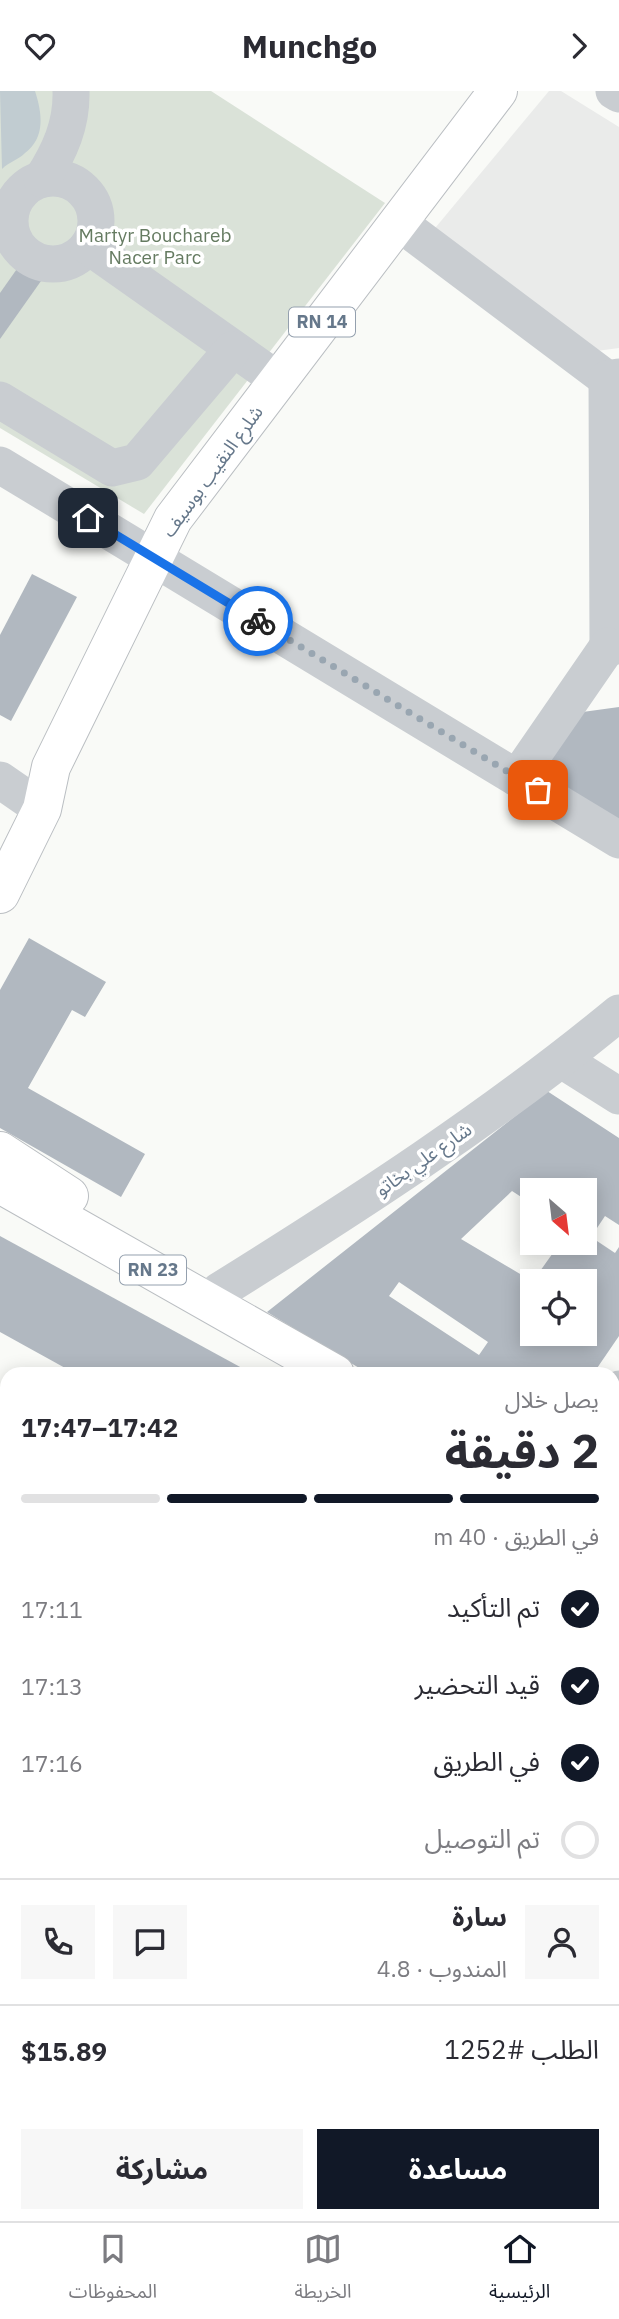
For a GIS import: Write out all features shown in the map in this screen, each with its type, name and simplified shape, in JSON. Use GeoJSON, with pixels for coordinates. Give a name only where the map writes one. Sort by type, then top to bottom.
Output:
{"type":"FeatureCollection","features":[{"type":"Feature","properties":{"kind":"main road","name":"شلرع النقيب بوسيف"},"geometry":{"type":"LineString","coordinates":[[0,894],[42,809],[51,767],[173,519],[498,91]]}},
{"type":"Feature","properties":{"kind":"main road"},"geometry":{"type":"LineString","coordinates":[[0,1151],[219,1291],[321,1365]]}},
{"type":"Feature","properties":{"kind":"main road","name":"RN 23"},"geometry":{"type":"LineString","coordinates":[[0,1184],[321,1365]]}},
{"type":"Feature","properties":{"kind":"main road"},"geometry":{"type":"LineString","coordinates":[[0,1198],[157,1292],[321,1365]]}},
{"type":"Feature","properties":{"kind":"street"},"geometry":{"type":"LineString","coordinates":[[25,188],[84,191],[96,218],[88,247],[77,257],[63,263],[48,264],[33,260],[21,251],[13,239],[9,224],[25,188],[71,115],[71,91]]}},
{"type":"Feature","properties":{"kind":"street"},"geometry":{"type":"LineString","coordinates":[[614,91],[619,94]]}},
{"type":"Feature","properties":{"kind":"street"},"geometry":{"type":"LineString","coordinates":[[398,222],[613,378],[613,646],[517,778]]}},
{"type":"Feature","properties":{"kind":"street"},"geometry":{"type":"LineString","coordinates":[[88,247],[278,380]]}},
{"type":"Feature","properties":{"kind":"street"},"geometry":{"type":"LineString","coordinates":[[0,400],[112,468],[137,462],[232,350]]}},
{"type":"Feature","properties":{"kind":"street"},"geometry":{"type":"LineString","coordinates":[[0,465],[619,840]]}},
{"type":"Feature","properties":{"kind":"street"},"geometry":{"type":"LineString","coordinates":[[0,780],[42,809]]}},
{"type":"Feature","properties":{"kind":"street","name":"شارع علي بخاتو"},"geometry":{"type":"LineString","coordinates":[[219,1291],[374,1195],[562,1060],[619,1013]]}},
{"type":"Feature","properties":{"kind":"street"},"geometry":{"type":"LineString","coordinates":[[562,1060],[619,1096]]}},
{"type":"Feature","properties":{"kind":"shaded area"},"geometry":{"type":"Polygon","coordinates":[[[0,91],[35,91],[40,116],[39,132],[32,147],[2,169],[0,91]]]}},
{"type":"Feature","properties":{"kind":"shaded area"},"geometry":{"type":"Polygon","coordinates":[[[549,91],[561,91],[619,127],[619,348],[559,356],[416,251],[549,91]]]}},
{"type":"Feature","properties":{"kind":"green space","name":"Martyr Bouchareb Nacer Parc"},"geometry":{"type":"Polygon","coordinates":[[[0,91],[211,91],[385,203],[144,514],[0,428],[0,91]]]}},
{"type":"Feature","properties":{"kind":"building"},"geometry":{"type":"Polygon","coordinates":[[[19,266],[41,281],[0,339],[0,293],[19,266]]]}},
{"type":"Feature","properties":{"kind":"building"},"geometry":{"type":"Polygon","coordinates":[[[32,574],[77,597],[11,721],[0,715],[0,635],[32,574]]]}},
{"type":"Feature","properties":{"kind":"building"},"geometry":{"type":"Polygon","coordinates":[[[619,707],[619,824],[537,771],[568,714],[619,707]]]}},
{"type":"Feature","properties":{"kind":"building"},"geometry":{"type":"Polygon","coordinates":[[[29,938],[106,982],[85,1017],[72,1010],[28,1088],[145,1154],[121,1197],[0,1128],[0,990],[29,938]]]}},
{"type":"Feature","properties":{"kind":"building"},"geometry":{"type":"Polygon","coordinates":[[[547,1091],[619,1138],[619,1225],[605,1216],[597,1228],[597,1178],[520,1178],[520,1196],[512,1191],[461,1239],[520,1274],[520,1346],[597,1346],[597,1269],[542,1269],[551,1255],[597,1255],[597,1241],[615,1253],[619,1247],[619,1336],[598,1367],[357,1367],[267,1312],[547,1091]],[[399,1282],[389,1296],[479,1355],[488,1342],[399,1282]]]}},
{"type":"Feature","properties":{"kind":"building"},"geometry":{"type":"Polygon","coordinates":[[[0,1236],[240,1367],[63,1367],[0,1332],[0,1236]]]}},
{"type":"Feature","properties":{"kind":"way so far"},"geometry":{"type":"LineString","coordinates":[[258,621],[538,790]]}},
{"type":"Feature","properties":{"kind":"route"},"geometry":{"type":"LineString","coordinates":[[88,518],[258,621]]}}]}
